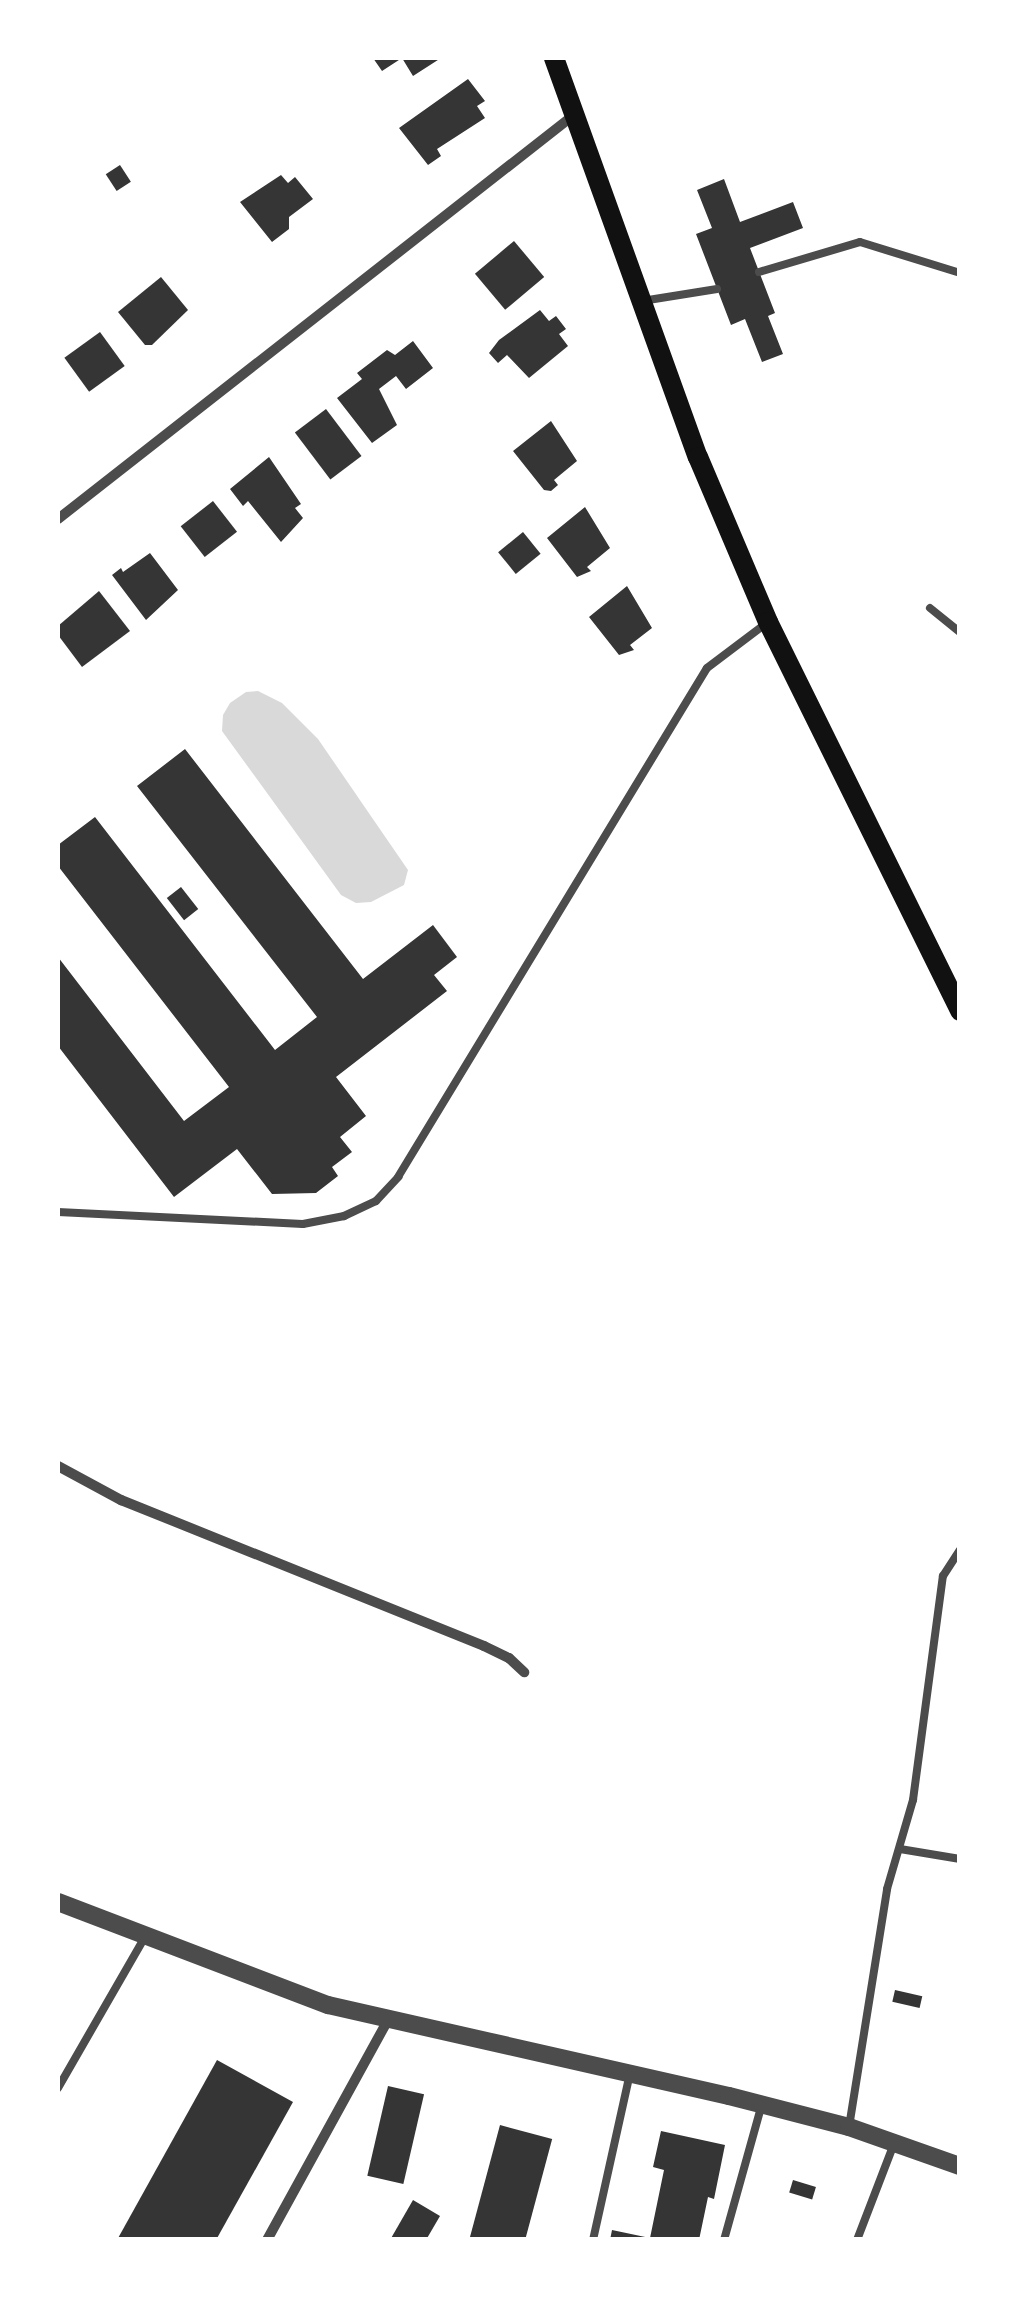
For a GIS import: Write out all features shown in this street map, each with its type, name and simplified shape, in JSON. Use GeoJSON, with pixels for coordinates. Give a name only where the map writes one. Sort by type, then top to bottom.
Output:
{"type":"FeatureCollection","features":[{"type":"Feature","properties":{"kind":"main road"},"geometry":{"type":"LineString","coordinates":[[554,58],[698,457],[768,622],[960,1011]]}},
{"type":"Feature","properties":{"kind":"street"},"geometry":{"type":"LineString","coordinates":[[58,519],[575,114]]}},
{"type":"Feature","properties":{"kind":"street"},"geometry":{"type":"LineString","coordinates":[[58,1466],[121,1500],[484,1646],[509,1658],[524,1672]]}},
{"type":"Feature","properties":{"kind":"street"},"geometry":{"type":"LineString","coordinates":[[58,1902],[328,2005],[387,2022],[630,2072],[762,2104],[848,2127],[960,2166]]}},
{"type":"Feature","properties":{"kind":"street"},"geometry":{"type":"LineString","coordinates":[[267,2240],[387,2022]]}},
{"type":"Feature","properties":{"kind":"lane"},"geometry":{"type":"LineString","coordinates":[[759,272],[860,242],[960,273]]}},
{"type":"Feature","properties":{"kind":"lane"},"geometry":{"type":"LineString","coordinates":[[642,302],[716,288]]}},
{"type":"Feature","properties":{"kind":"lane"},"geometry":{"type":"LineString","coordinates":[[930,608],[960,632]]}},
{"type":"Feature","properties":{"kind":"lane"},"geometry":{"type":"LineString","coordinates":[[58,1212],[303,1224],[344,1216],[376,1200],[398,1177],[707,668],[768,622]]}},
{"type":"Feature","properties":{"kind":"lane"},"geometry":{"type":"LineString","coordinates":[[848,2127],[887,1890],[913,1800],[943,1576],[960,1550]]}},
{"type":"Feature","properties":{"kind":"lane"},"geometry":{"type":"LineString","coordinates":[[900,1849],[960,1859]]}},
{"type":"Feature","properties":{"kind":"lane"},"geometry":{"type":"LineString","coordinates":[[58,2088],[145,1937]]}},
{"type":"Feature","properties":{"kind":"lane"},"geometry":{"type":"LineString","coordinates":[[593,2240],[630,2072]]}},
{"type":"Feature","properties":{"kind":"lane"},"geometry":{"type":"LineString","coordinates":[[724,2240],[762,2104]]}},
{"type":"Feature","properties":{"kind":"lane"},"geometry":{"type":"LineString","coordinates":[[857,2240],[894,2144]]}},
{"type":"Feature","properties":{"kind":"shaded area"},"geometry":{"type":"Polygon","coordinates":[[[258,691],[282,703],[318,739],[408,870],[404,885],[371,902],[356,903],[341,895],[222,731],[223,715],[230,703],[246,692],[258,691]]]}},
{"type":"Feature","properties":{"kind":"building"},"geometry":{"type":"Polygon","coordinates":[[[373,58],[402,58],[382,71],[373,58]]]}},
{"type":"Feature","properties":{"kind":"building"},"geometry":{"type":"Polygon","coordinates":[[[402,58],[441,58],[413,76],[402,58]]]}},
{"type":"Feature","properties":{"kind":"building"},"geometry":{"type":"Polygon","coordinates":[[[468,79],[485,101],[477,106],[485,118],[437,149],[441,156],[428,165],[399,128],[468,79]]]}},
{"type":"Feature","properties":{"kind":"building"},"geometry":{"type":"Polygon","coordinates":[[[120,165],[131,182],[117,191],[106,174],[120,165]]]}},
{"type":"Feature","properties":{"kind":"building"},"geometry":{"type":"Polygon","coordinates":[[[281,175],[288,183],[295,177],[313,199],[289,217],[289,229],[272,242],[240,202],[281,175]]]}},
{"type":"Feature","properties":{"kind":"building"},"geometry":{"type":"Polygon","coordinates":[[[724,179],[740,222],[793,202],[803,228],[750,248],[775,313],[768,316],[783,354],[762,362],[745,319],[731,325],[696,234],[712,228],[697,190],[724,179]]]}},
{"type":"Feature","properties":{"kind":"building"},"geometry":{"type":"Polygon","coordinates":[[[514,241],[544,277],[505,310],[475,274],[514,241]]]}},
{"type":"Feature","properties":{"kind":"building"},"geometry":{"type":"Polygon","coordinates":[[[161,277],[188,310],[152,345],[145,345],[118,312],[161,277]]]}},
{"type":"Feature","properties":{"kind":"building"},"geometry":{"type":"Polygon","coordinates":[[[540,310],[549,321],[556,316],[566,329],[559,334],[568,346],[529,378],[507,355],[498,363],[489,353],[499,340],[540,310]]]}},
{"type":"Feature","properties":{"kind":"building"},"geometry":{"type":"Polygon","coordinates":[[[100,332],[125,366],[89,392],[64,358],[100,332]]]}},
{"type":"Feature","properties":{"kind":"building"},"geometry":{"type":"Polygon","coordinates":[[[413,341],[433,368],[406,389],[396,376],[379,389],[397,425],[372,443],[337,398],[362,379],[357,373],[387,350],[395,355],[413,341]]]}},
{"type":"Feature","properties":{"kind":"building"},"geometry":{"type":"Polygon","coordinates":[[[326,409],[362,456],[330,480],[295,432],[326,409]]]}},
{"type":"Feature","properties":{"kind":"building"},"geometry":{"type":"Polygon","coordinates":[[[551,421],[577,461],[554,480],[558,485],[551,491],[544,490],[513,451],[551,421]]]}},
{"type":"Feature","properties":{"kind":"building"},"geometry":{"type":"Polygon","coordinates":[[[269,457],[301,504],[295,508],[303,518],[281,542],[248,501],[243,506],[230,489],[269,457]]]}},
{"type":"Feature","properties":{"kind":"building"},"geometry":{"type":"Polygon","coordinates":[[[213,501],[237,532],[205,557],[181,526],[213,501]]]}},
{"type":"Feature","properties":{"kind":"building"},"geometry":{"type":"Polygon","coordinates":[[[585,507],[610,548],[587,567],[591,571],[577,577],[547,538],[585,507]]]}},
{"type":"Feature","properties":{"kind":"building"},"geometry":{"type":"Polygon","coordinates":[[[523,532],[541,554],[516,574],[498,552],[523,532]]]}},
{"type":"Feature","properties":{"kind":"building"},"geometry":{"type":"Polygon","coordinates":[[[150,553],[178,590],[146,620],[112,575],[150,553]]]}},
{"type":"Feature","properties":{"kind":"building"},"geometry":{"type":"Polygon","coordinates":[[[627,586],[652,628],[630,645],[634,650],[619,655],[589,617],[627,586]]]}},
{"type":"Feature","properties":{"kind":"building"},"geometry":{"type":"Polygon","coordinates":[[[99,591],[130,631],[82,667],[58,635],[58,626],[99,591]]]}},
{"type":"Feature","properties":{"kind":"building"},"geometry":{"type":"Polygon","coordinates":[[[185,749],[363,979],[433,925],[457,957],[434,975],[447,991],[336,1077],[366,1116],[340,1137],[352,1152],[332,1167],[338,1176],[316,1193],[272,1194],[237,1149],[174,1197],[58,1046],[58,957],[184,1121],[229,1087],[58,866],[58,845],[95,817],[275,1050],[317,1017],[137,786],[185,749]]]}},
{"type":"Feature","properties":{"kind":"building"},"geometry":{"type":"Polygon","coordinates":[[[181,887],[198,909],[184,920],[167,898],[181,887]]]}},
{"type":"Feature","properties":{"kind":"building"},"geometry":{"type":"Polygon","coordinates":[[[895,1990],[922,1996],[920,2008],[892,2002],[895,1990]]]}},
{"type":"Feature","properties":{"kind":"building"},"geometry":{"type":"Polygon","coordinates":[[[217,2060],[293,2102],[216,2240],[117,2240],[217,2060]]]}},
{"type":"Feature","properties":{"kind":"building"},"geometry":{"type":"Polygon","coordinates":[[[388,2086],[424,2094],[403,2184],[367,2176],[388,2086]]]}},
{"type":"Feature","properties":{"kind":"building"},"geometry":{"type":"Polygon","coordinates":[[[500,2125],[552,2139],[525,2240],[469,2240],[500,2125]]]}},
{"type":"Feature","properties":{"kind":"building"},"geometry":{"type":"Polygon","coordinates":[[[661,2131],[725,2145],[714,2199],[708,2197],[699,2240],[610,2240],[612,2230],[650,2238],[664,2170],[653,2167],[661,2131]]]}},
{"type":"Feature","properties":{"kind":"building"},"geometry":{"type":"Polygon","coordinates":[[[793,2180],[816,2187],[812,2199],[789,2192],[793,2180]]]}},
{"type":"Feature","properties":{"kind":"building"},"geometry":{"type":"Polygon","coordinates":[[[413,2200],[440,2216],[426,2240],[390,2240],[413,2200]]]}}]}
